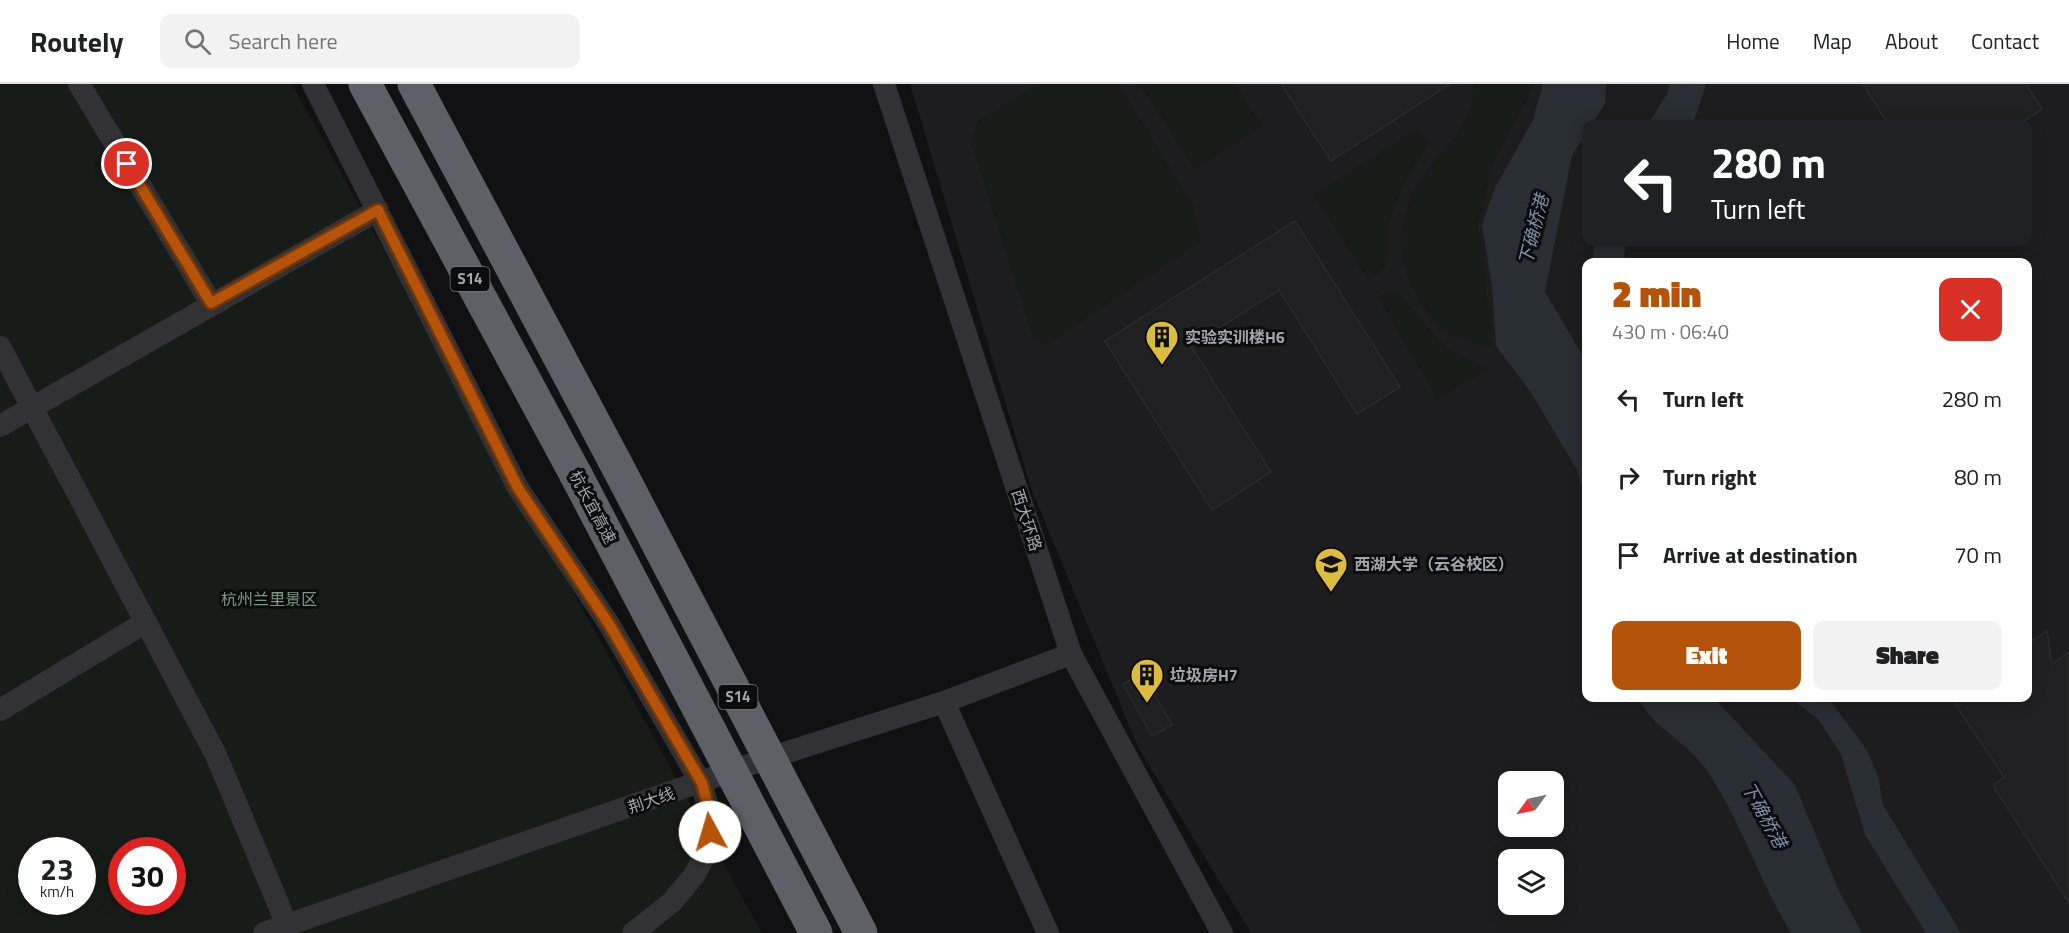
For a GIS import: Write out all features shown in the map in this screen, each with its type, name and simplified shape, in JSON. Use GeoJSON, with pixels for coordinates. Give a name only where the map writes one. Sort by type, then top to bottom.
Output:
{"type":"FeatureCollection","features":[{"type":"Feature","properties":{"kind":"highway","name":"杭长宜高速"},"geometry":{"type":"LineString","coordinates":[[365,84],[576,475],[816,933]]}},
{"type":"Feature","properties":{"kind":"highway","name":"S14"},"geometry":{"type":"LineString","coordinates":[[414,84],[614,460],[861,933]]}},
{"type":"Feature","properties":{"kind":"highway"},"geometry":{"type":"LineString","coordinates":[[420,84],[466,184]]}},
{"type":"Feature","properties":{"kind":"street"},"geometry":{"type":"LineString","coordinates":[[79,84],[211,303]]}},
{"type":"Feature","properties":{"kind":"street"},"geometry":{"type":"LineString","coordinates":[[313,84],[518,488],[609,624],[702,783],[711,816],[709,847],[694,874],[672,902],[633,933]]}},
{"type":"Feature","properties":{"kind":"street","name":"西大环路"},"geometry":{"type":"LineString","coordinates":[[884,84],[1071,654],[1222,933]]}},
{"type":"Feature","properties":{"kind":"street"},"geometry":{"type":"LineString","coordinates":[[0,426],[211,303],[378,210]]}},
{"type":"Feature","properties":{"kind":"street"},"geometry":{"type":"LineString","coordinates":[[0,347],[216,755],[287,925]]}},
{"type":"Feature","properties":{"kind":"street"},"geometry":{"type":"LineString","coordinates":[[0,710],[146,622]]}},
{"type":"Feature","properties":{"kind":"street","name":"荆大线"},"geometry":{"type":"LineString","coordinates":[[264,933],[769,758],[944,702],[1071,654]]}},
{"type":"Feature","properties":{"kind":"street"},"geometry":{"type":"LineString","coordinates":[[944,702],[1048,933]]}},
{"type":"Feature","properties":{"kind":"shaded area","name":"西湖大学（云谷校区）"},"geometry":{"type":"Polygon","coordinates":[[[910,84],[2069,84],[2069,933],[1251,933],[1138,747],[1031,488],[910,84]]]}},
{"type":"Feature","properties":{"kind":"green space","name":"杭州兰里景区"},"geometry":{"type":"Polygon","coordinates":[[[0,84],[292,84],[762,933],[0,933],[0,84]]]}},
{"type":"Feature","properties":{"kind":"green space"},"geometry":{"type":"Polygon","coordinates":[[[1037,84],[1119,84],[1193,205],[1200,242],[1047,345],[1033,338],[971,142],[978,121],[1037,84]]]}},
{"type":"Feature","properties":{"kind":"green space"},"geometry":{"type":"Polygon","coordinates":[[[1139,84],[1235,84],[1262,126],[1195,170],[1139,84]]]}},
{"type":"Feature","properties":{"kind":"green space"},"geometry":{"type":"Polygon","coordinates":[[[1475,84],[1535,84],[1493,164],[1478,224],[1493,346],[1473,343],[1454,336],[1430,317],[1406,271],[1402,254],[1401,237],[1409,203],[1429,167],[1457,134],[1466,119],[1475,84]]]}},
{"type":"Feature","properties":{"kind":"green space"},"geometry":{"type":"Polygon","coordinates":[[[1416,129],[1430,142],[1403,185],[1388,227],[1387,267],[1368,280],[1314,195],[1416,129]]]}},
{"type":"Feature","properties":{"kind":"green space"},"geometry":{"type":"Polygon","coordinates":[[[1395,289],[1446,348],[1489,368],[1438,400],[1378,297],[1395,289]]]}},
{"type":"Feature","properties":{"kind":"water","name":"下确桥港"},"geometry":{"type":"Polygon","coordinates":[[[1543,84],[1606,84],[1605,104],[1595,120],[1582,120],[1582,140],[1572,156],[1545,292],[1582,355],[1582,488],[1577,470],[1530,391],[1496,346],[1492,286],[1482,225],[1495,188],[1533,120],[1543,84]]]}},
{"type":"Feature","properties":{"kind":"water"},"geometry":{"type":"Polygon","coordinates":[[[1669,84],[1706,84],[1694,120],[1650,120],[1668,92],[1669,84]]]}},
{"type":"Feature","properties":{"kind":"water"},"geometry":{"type":"Polygon","coordinates":[[[1594,246],[1625,246],[1624,258],[1593,258],[1594,246]]]}},
{"type":"Feature","properties":{"kind":"water","name":"下确桥港"},"geometry":{"type":"Polygon","coordinates":[[[1640,702],[1718,702],[1795,785],[1839,891],[1862,933],[1791,933],[1721,793],[1704,766],[1649,714],[1640,702]]]}},
{"type":"Feature","properties":{"kind":"water"},"geometry":{"type":"Polygon","coordinates":[[[1795,702],[1831,702],[1867,750],[1878,776],[1883,805],[1961,933],[1926,933],[1865,835],[1841,754],[1818,719],[1795,702]]]}},
{"type":"Feature","properties":{"kind":"building"},"geometry":{"type":"Polygon","coordinates":[[[1281,84],[1450,84],[1331,161],[1281,84]]]}},
{"type":"Feature","properties":{"kind":"building"},"geometry":{"type":"Polygon","coordinates":[[[1863,84],[2026,84],[2042,109],[2026,120],[1886,120],[1863,84]]]}},
{"type":"Feature","properties":{"kind":"building","name":"实验实训楼H6"},"geometry":{"type":"Polygon","coordinates":[[[1295,221],[1400,387],[1357,414],[1279,290],[1191,346],[1271,472],[1212,510],[1105,341],[1295,221]]]}},
{"type":"Feature","properties":{"kind":"building"},"geometry":{"type":"Polygon","coordinates":[[[2047,631],[2052,664],[2069,652],[2069,903],[1993,786],[2004,777],[1954,702],[2032,702],[2032,640],[2047,631]]]}},
{"type":"Feature","properties":{"kind":"building","name":"垃圾房H7"},"geometry":{"type":"Polygon","coordinates":[[[1142,673],[1172,725],[1152,736],[1123,684],[1142,673]]]}},
{"type":"Feature","properties":{"kind":"place","name":"实验实训楼H6"},"geometry":{"type":"Point","coordinates":[1162,366]}},
{"type":"Feature","properties":{"kind":"place","name":"西湖大学（云谷校区）"},"geometry":{"type":"Point","coordinates":[1331,593]}},
{"type":"Feature","properties":{"kind":"place","name":"垃圾房H7"},"geometry":{"type":"Point","coordinates":[1147,704]}},
{"type":"Feature","properties":{"kind":"route"},"geometry":{"type":"LineString","coordinates":[[127,164],[211,303],[378,210],[518,488],[609,624],[702,783],[711,816],[710,832]]}}]}
